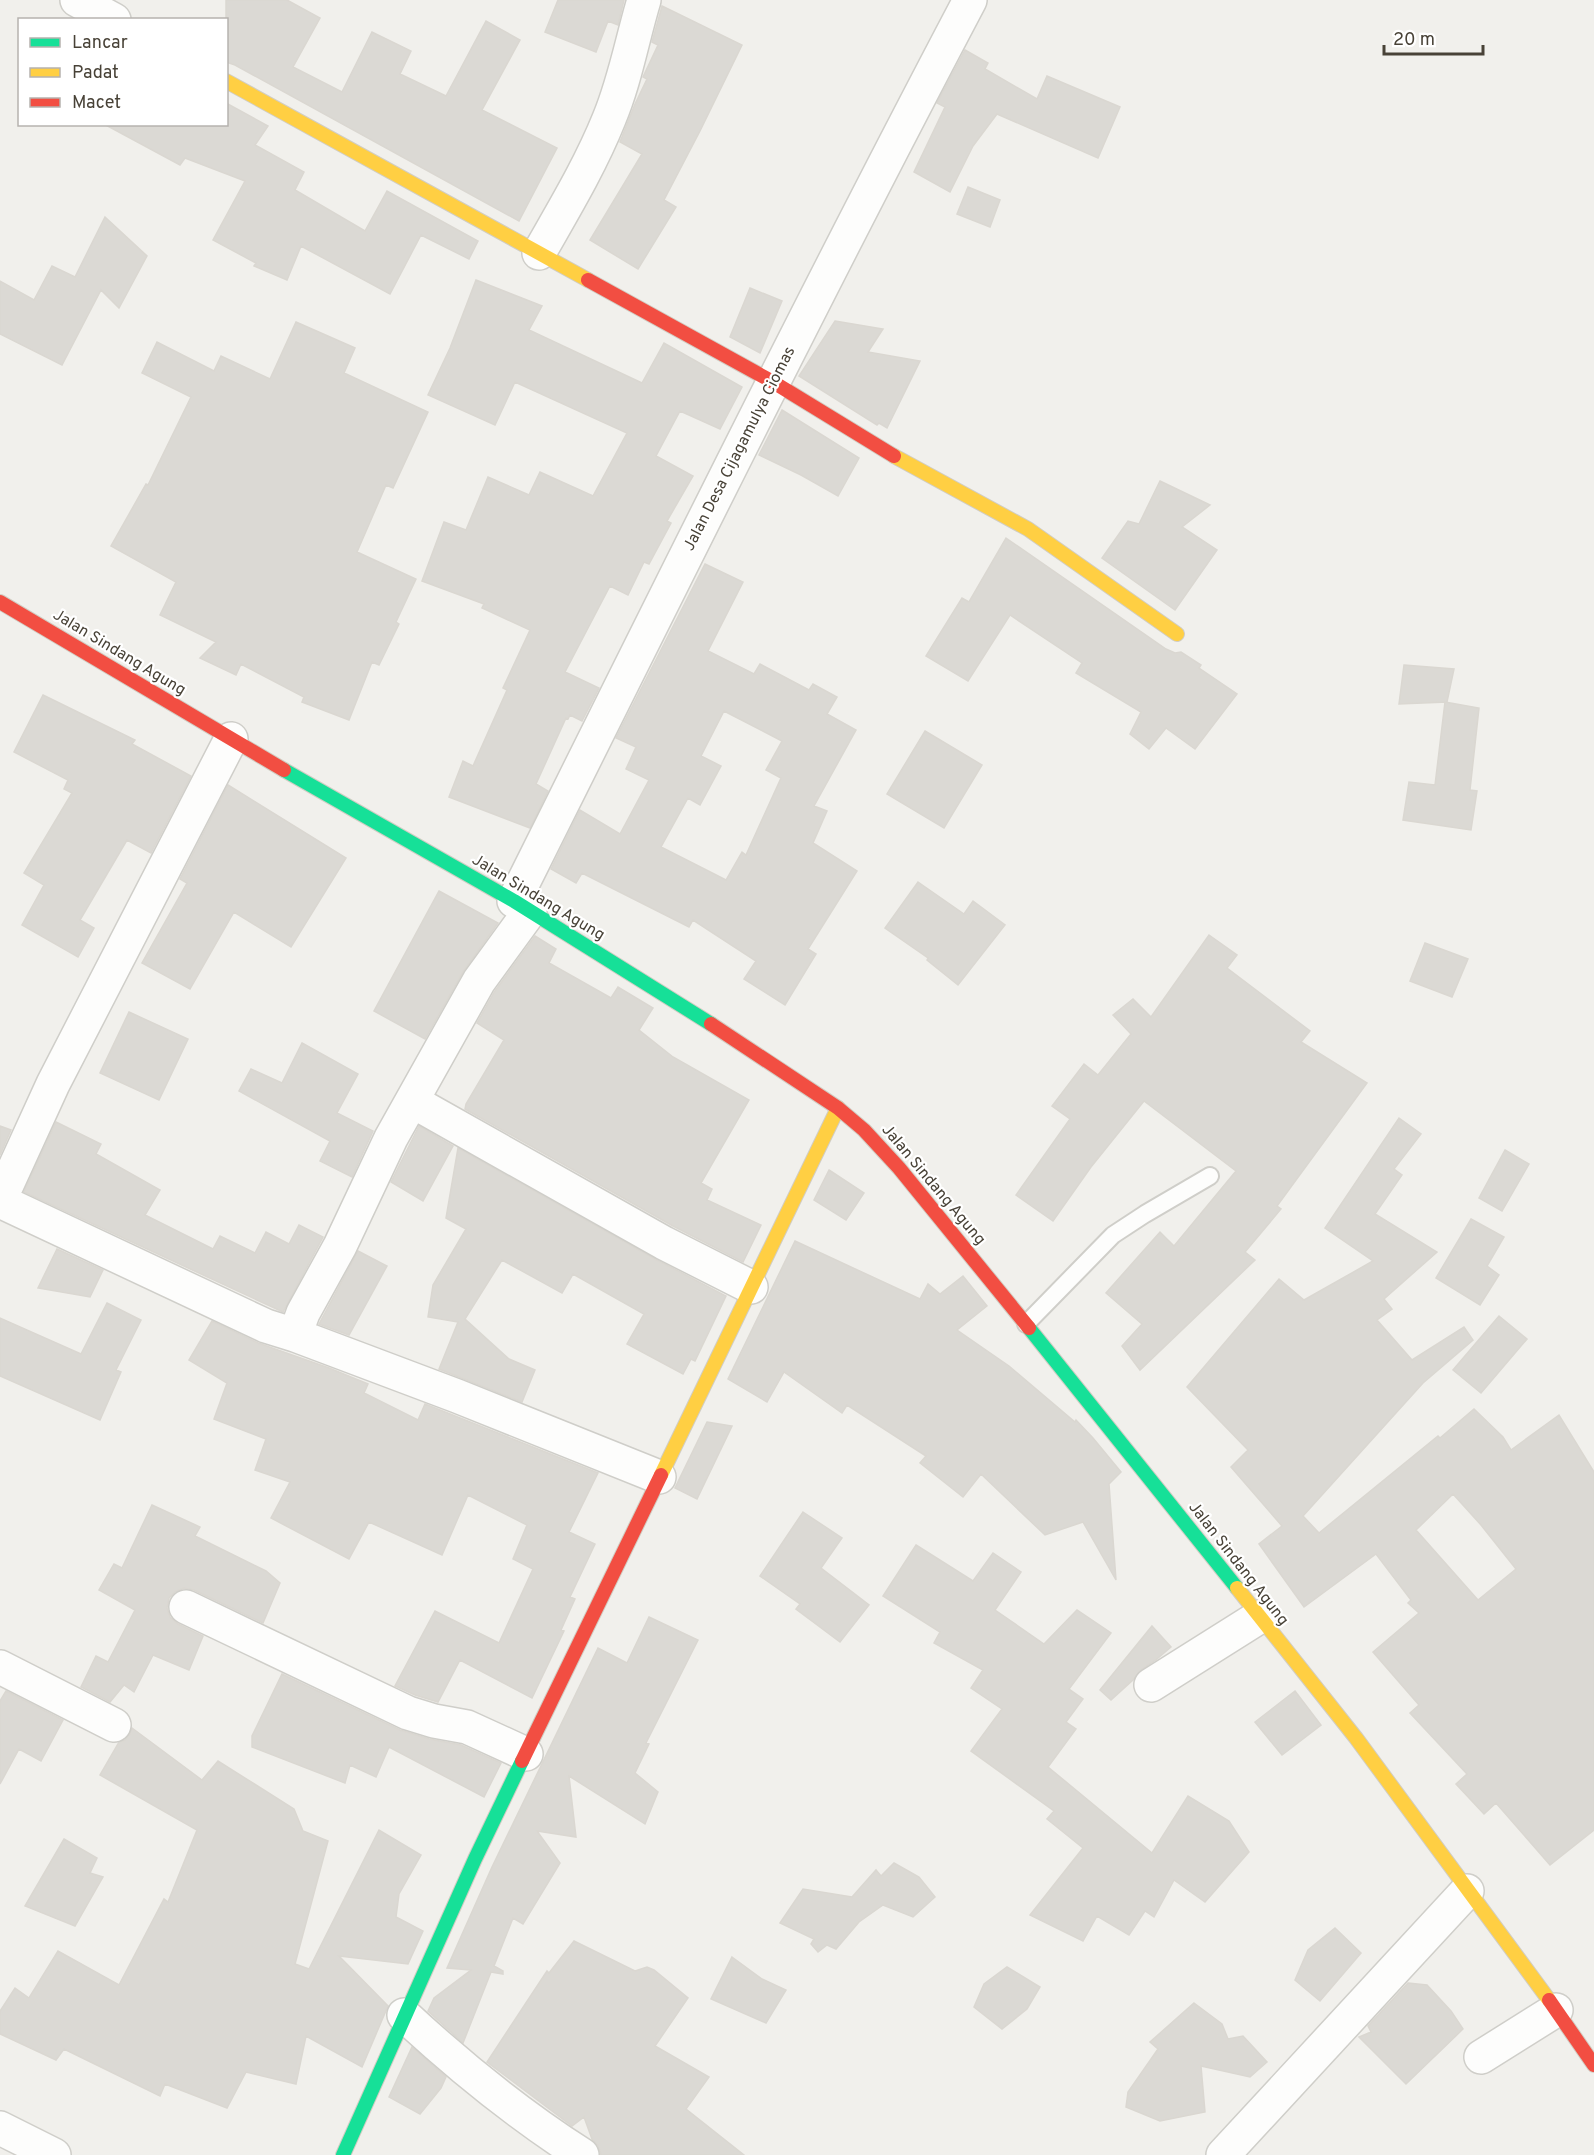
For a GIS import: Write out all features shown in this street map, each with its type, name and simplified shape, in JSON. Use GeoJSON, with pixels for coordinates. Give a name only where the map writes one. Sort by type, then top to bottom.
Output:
{"type":"FeatureCollection","features":[{"type":"Feature","properties":{"kind":"street"},"geometry":{"type":"LineString","coordinates":[[77,0],[110,18]]}},
{"type":"Feature","properties":{"kind":"street"},"geometry":{"type":"LineString","coordinates":[[539,253],[591,160],[610,119],[624,77],[644,0]]}},
{"type":"Feature","properties":{"kind":"street","name":"Jalan Desa Cijagamulya Ciomas"},"geometry":{"type":"LineString","coordinates":[[294,1335],[303,1313],[340,1246],[391,1138],[522,906],[773,382],[970,0]]}},
{"type":"Feature","properties":{"kind":"street"},"geometry":{"type":"LineString","coordinates":[[228,82],[773,382],[869,442],[1028,529],[1177,634]]}},
{"type":"Feature","properties":{"kind":"street","name":"Jalan Sindang Agung"},"geometry":{"type":"LineString","coordinates":[[0,602],[231,739],[522,906],[670,997],[838,1108],[864,1130],[899,1168],[1026,1324],[1356,1738],[1594,2065]]}},
{"type":"Feature","properties":{"kind":"street"},"geometry":{"type":"LineString","coordinates":[[231,739],[53,1084],[0,1201],[266,1326],[457,1396],[659,1477]]}},
{"type":"Feature","properties":{"kind":"street"},"geometry":{"type":"LineString","coordinates":[[412,1101],[664,1243],[752,1287]]}},
{"type":"Feature","properties":{"kind":"street"},"geometry":{"type":"LineString","coordinates":[[343,2155],[475,1859],[838,1108]]}},
{"type":"Feature","properties":{"kind":"street"},"geometry":{"type":"LineString","coordinates":[[186,1607],[408,1713],[434,1722],[467,1727],[526,1754]]}},
{"type":"Feature","properties":{"kind":"street"},"geometry":{"type":"LineString","coordinates":[[1151,1685],[1259,1617]]}},
{"type":"Feature","properties":{"kind":"street"},"geometry":{"type":"LineString","coordinates":[[0,1667],[114,1725]]}},
{"type":"Feature","properties":{"kind":"street"},"geometry":{"type":"LineString","coordinates":[[1223,2155],[1467,1891]]}},
{"type":"Feature","properties":{"kind":"street"},"geometry":{"type":"LineString","coordinates":[[1481,2057],[1556,2010]]}},
{"type":"Feature","properties":{"kind":"street"},"geometry":{"type":"LineString","coordinates":[[404,2015],[463,2068],[541,2128],[582,2155]]}},
{"type":"Feature","properties":{"kind":"street"},"geometry":{"type":"LineString","coordinates":[[0,2128],[54,2155]]}},
{"type":"Feature","properties":{"kind":"lane"},"geometry":{"type":"LineString","coordinates":[[1026,1324],[1113,1235],[1144,1214],[1210,1176]]}},
{"type":"Feature","properties":{"kind":"building"},"geometry":{"type":"Polygon","coordinates":[[[226,0],[287,0],[320,18],[293,67],[342,92],[372,32],[411,51],[400,74],[446,96],[486,21],[520,40],[482,110],[557,148],[519,221],[228,63],[228,18],[226,18],[226,0]]]}},
{"type":"Feature","properties":{"kind":"building"},"geometry":{"type":"Polygon","coordinates":[[[558,0],[624,0],[618,25],[608,21],[596,52],[545,32],[558,0]]]}},
{"type":"Feature","properties":{"kind":"building"},"geometry":{"type":"Polygon","coordinates":[[[662,6],[742,45],[664,200],[676,207],[638,269],[590,240],[642,154],[620,142],[647,79],[643,77],[658,45],[652,42],[662,6]]]}},
{"type":"Feature","properties":{"kind":"building"},"geometry":{"type":"Polygon","coordinates":[[[965,50],[988,63],[985,69],[1037,99],[1047,76],[1120,107],[1098,158],[997,114],[973,146],[950,192],[914,172],[945,107],[937,103],[965,50]]]}},
{"type":"Feature","properties":{"kind":"building"},"geometry":{"type":"Polygon","coordinates":[[[228,104],[268,126],[255,145],[304,172],[295,190],[365,231],[387,191],[478,241],[469,259],[421,235],[390,294],[301,246],[287,280],[254,266],[256,263],[213,240],[245,181],[185,158],[180,165],[108,126],[228,126],[228,104]]]}},
{"type":"Feature","properties":{"kind":"building"},"geometry":{"type":"Polygon","coordinates":[[[968,187],[1000,200],[990,227],[957,214],[968,187]]]}},
{"type":"Feature","properties":{"kind":"building"},"geometry":{"type":"Polygon","coordinates":[[[105,217],[147,256],[119,308],[101,290],[62,365],[0,334],[0,281],[34,300],[52,266],[75,277],[105,217]]]}},
{"type":"Feature","properties":{"kind":"building"},"geometry":{"type":"Polygon","coordinates":[[[476,280],[542,306],[529,330],[642,383],[664,343],[742,387],[720,429],[680,411],[656,456],[693,476],[667,521],[671,523],[649,564],[644,562],[628,595],[610,586],[565,672],[599,688],[582,721],[570,715],[568,719],[566,718],[536,784],[548,791],[530,828],[449,797],[463,761],[473,766],[507,690],[503,688],[530,630],[482,608],[484,604],[422,581],[444,522],[466,530],[488,477],[529,495],[540,472],[593,496],[627,433],[515,382],[495,425],[428,395],[450,348],[476,280]]]}},
{"type":"Feature","properties":{"kind":"building"},"geometry":{"type":"Polygon","coordinates":[[[750,288],[782,301],[760,353],[730,337],[750,288]]]}},
{"type":"Feature","properties":{"kind":"building"},"geometry":{"type":"Polygon","coordinates":[[[835,321],[883,329],[868,352],[920,361],[887,428],[879,423],[877,425],[799,376],[835,321]]]}},
{"type":"Feature","properties":{"kind":"building"},"geometry":{"type":"Polygon","coordinates":[[[296,322],[355,348],[344,373],[428,412],[393,488],[386,485],[357,552],[416,579],[396,622],[399,624],[379,665],[372,662],[349,720],[302,702],[304,697],[241,664],[236,675],[200,658],[216,642],[160,615],[176,582],[111,546],[146,484],[148,485],[191,397],[142,373],[157,342],[214,371],[221,356],[270,379],[296,322]]]}},
{"type":"Feature","properties":{"kind":"building"},"geometry":{"type":"Polygon","coordinates":[[[782,410],[859,458],[838,496],[759,455],[782,410]]]}},
{"type":"Feature","properties":{"kind":"building"},"geometry":{"type":"Polygon","coordinates":[[[1160,481],[1210,505],[1182,527],[1217,550],[1175,610],[1102,558],[1128,521],[1139,524],[1160,481]]]}},
{"type":"Feature","properties":{"kind":"building"},"geometry":{"type":"Polygon","coordinates":[[[1006,538],[1166,649],[1175,653],[1181,652],[1201,665],[1199,668],[1237,694],[1195,749],[1166,728],[1149,749],[1130,734],[1141,712],[1076,673],[1082,663],[1010,615],[968,681],[926,656],[962,598],[969,602],[1006,538]]]}},
{"type":"Feature","properties":{"kind":"building"},"geometry":{"type":"Polygon","coordinates":[[[705,564],[743,582],[708,651],[754,674],[760,664],[809,690],[813,684],[837,697],[827,714],[856,730],[814,806],[827,811],[813,843],[857,871],[808,949],[816,954],[785,1005],[744,979],[756,961],[693,920],[689,927],[582,873],[576,883],[551,869],[580,810],[620,834],[649,780],[626,769],[636,747],[616,738],[705,564]],[[724,711],[701,756],[721,766],[700,805],[688,798],[661,847],[726,880],[742,852],[746,855],[781,778],[766,770],[782,741],[724,711]]]}},
{"type":"Feature","properties":{"kind":"building"},"geometry":{"type":"Polygon","coordinates":[[[1404,665],[1454,669],[1447,702],[1399,704],[1404,665]]]}},
{"type":"Feature","properties":{"kind":"building"},"geometry":{"type":"Polygon","coordinates":[[[43,695],[135,740],[132,744],[191,776],[151,853],[127,840],[80,920],[94,928],[78,957],[22,925],[44,885],[24,873],[72,793],[64,789],[68,780],[14,752],[43,695]]]}},
{"type":"Feature","properties":{"kind":"building"},"geometry":{"type":"Polygon","coordinates":[[[1445,702],[1479,708],[1470,790],[1477,791],[1471,830],[1403,820],[1409,782],[1435,785],[1445,702]]]}},
{"type":"Feature","properties":{"kind":"building"},"geometry":{"type":"Polygon","coordinates":[[[925,731],[982,765],[944,828],[887,794],[925,731]]]}},
{"type":"Feature","properties":{"kind":"building"},"geometry":{"type":"Polygon","coordinates":[[[228,785],[346,858],[291,947],[234,912],[190,989],[142,963],[187,883],[180,879],[228,785]]]}},
{"type":"Feature","properties":{"kind":"building"},"geometry":{"type":"Polygon","coordinates":[[[918,882],[964,914],[973,901],[1005,925],[958,985],[927,960],[928,958],[885,928],[918,882]]]}},
{"type":"Feature","properties":{"kind":"building"},"geometry":{"type":"Polygon","coordinates":[[[439,891],[498,923],[463,972],[425,1039],[374,1011],[439,891]]]}},
{"type":"Feature","properties":{"kind":"building"},"geometry":{"type":"Polygon","coordinates":[[[1209,935],[1237,955],[1227,968],[1310,1031],[1301,1042],[1367,1083],[1277,1206],[1281,1209],[1245,1252],[1255,1260],[1140,1370],[1122,1346],[1142,1324],[1106,1293],[1160,1232],[1174,1246],[1236,1171],[1144,1101],[1091,1167],[1053,1221],[1016,1195],[1070,1119],[1052,1106],[1084,1064],[1098,1075],[1131,1034],[1113,1015],[1133,999],[1151,1017],[1209,935]]]}},
{"type":"Feature","properties":{"kind":"building"},"geometry":{"type":"Polygon","coordinates":[[[535,936],[556,949],[549,963],[611,998],[618,987],[653,1008],[639,1030],[673,1057],[749,1100],[701,1183],[712,1189],[707,1200],[761,1225],[743,1262],[673,1226],[465,1109],[504,1040],[477,1023],[495,991],[535,936]]]}},
{"type":"Feature","properties":{"kind":"building"},"geometry":{"type":"Polygon","coordinates":[[[1425,943],[1468,959],[1452,997],[1410,981],[1425,943]]]}},
{"type":"Feature","properties":{"kind":"building"},"geometry":{"type":"Polygon","coordinates":[[[129,1012],[188,1039],[159,1100],[100,1073],[129,1012]]]}},
{"type":"Feature","properties":{"kind":"building"},"geometry":{"type":"Polygon","coordinates":[[[302,1043],[358,1074],[337,1113],[373,1131],[352,1177],[320,1161],[330,1141],[239,1091],[251,1069],[282,1083],[302,1043]]]}},
{"type":"Feature","properties":{"kind":"building"},"geometry":{"type":"Polygon","coordinates":[[[1399,1118],[1421,1134],[1394,1169],[1402,1175],[1375,1214],[1437,1252],[1384,1299],[1392,1309],[1377,1320],[1412,1360],[1464,1327],[1473,1340],[1423,1383],[1303,1516],[1319,1533],[1474,1409],[1503,1437],[1511,1450],[1559,1415],[1594,1472],[1594,1830],[1550,1865],[1496,1803],[1484,1814],[1456,1784],[1467,1774],[1410,1713],[1419,1705],[1373,1652],[1419,1613],[1408,1603],[1411,1600],[1376,1554],[1304,1607],[1259,1544],[1282,1526],[1231,1467],[1248,1450],[1187,1387],[1279,1279],[1304,1300],[1373,1261],[1325,1228],[1399,1118]],[[1453,1494],[1416,1530],[1478,1600],[1516,1569],[1453,1494]]]}},
{"type":"Feature","properties":{"kind":"building"},"geometry":{"type":"Polygon","coordinates":[[[56,1122],[101,1144],[96,1154],[160,1190],[145,1215],[213,1249],[220,1236],[255,1253],[266,1232],[289,1244],[299,1225],[323,1237],[283,1312],[24,1192],[56,1122]]]}},
{"type":"Feature","properties":{"kind":"building"},"geometry":{"type":"Polygon","coordinates":[[[0,1126],[11,1130],[0,1155],[0,1126]]]}},
{"type":"Feature","properties":{"kind":"building"},"geometry":{"type":"Polygon","coordinates":[[[419,1126],[453,1146],[423,1201],[391,1182],[419,1126]]]}},
{"type":"Feature","properties":{"kind":"building"},"geometry":{"type":"Polygon","coordinates":[[[458,1148],[655,1259],[726,1296],[695,1361],[691,1359],[683,1374],[627,1344],[644,1314],[573,1274],[562,1293],[502,1260],[465,1319],[509,1359],[535,1370],[522,1402],[439,1369],[458,1322],[428,1317],[433,1285],[466,1229],[446,1218],[458,1148]]]}},
{"type":"Feature","properties":{"kind":"building"},"geometry":{"type":"Polygon","coordinates":[[[1505,1150],[1529,1164],[1502,1211],[1479,1198],[1505,1150]]]}},
{"type":"Feature","properties":{"kind":"building"},"geometry":{"type":"Polygon","coordinates":[[[829,1170],[864,1193],[846,1220],[814,1200],[829,1170]]]}},
{"type":"Feature","properties":{"kind":"building"},"geometry":{"type":"Polygon","coordinates":[[[1471,1219],[1504,1237],[1487,1266],[1499,1275],[1480,1305],[1436,1278],[1471,1219]]]}},
{"type":"Feature","properties":{"kind":"building"},"geometry":{"type":"Polygon","coordinates":[[[795,1241],[920,1299],[928,1284],[940,1294],[963,1276],[987,1306],[957,1330],[1009,1366],[1075,1422],[1076,1420],[1121,1472],[1109,1484],[1116,1580],[1083,1522],[1045,1535],[981,1474],[963,1497],[920,1463],[926,1456],[847,1405],[842,1413],[784,1372],[767,1402],[728,1379],[795,1241]]]}},
{"type":"Feature","properties":{"kind":"building"},"geometry":{"type":"Polygon","coordinates":[[[57,1249],[103,1270],[90,1297],[38,1288],[57,1249]]]}},
{"type":"Feature","properties":{"kind":"building"},"geometry":{"type":"Polygon","coordinates":[[[358,1251],[387,1266],[349,1335],[319,1324],[358,1251]]]}},
{"type":"Feature","properties":{"kind":"building"},"geometry":{"type":"Polygon","coordinates":[[[107,1303],[141,1320],[116,1370],[121,1372],[100,1420],[0,1376],[0,1318],[81,1354],[107,1303]]]}},
{"type":"Feature","properties":{"kind":"building"},"geometry":{"type":"Polygon","coordinates":[[[1499,1316],[1527,1339],[1481,1393],[1453,1370],[1499,1316]]]}},
{"type":"Feature","properties":{"kind":"building"},"geometry":{"type":"Polygon","coordinates":[[[212,1321],[258,1343],[368,1384],[364,1393],[418,1420],[425,1404],[598,1473],[569,1532],[595,1544],[570,1597],[575,1599],[561,1630],[564,1631],[532,1698],[460,1660],[438,1702],[395,1686],[435,1611],[499,1643],[533,1569],[513,1559],[527,1525],[468,1495],[442,1555],[369,1522],[349,1559],[271,1518],[290,1482],[255,1470],[266,1439],[214,1419],[227,1383],[189,1360],[212,1321]]]}},
{"type":"Feature","properties":{"kind":"building"},"geometry":{"type":"Polygon","coordinates":[[[707,1422],[732,1426],[697,1499],[675,1488],[707,1422]]]}},
{"type":"Feature","properties":{"kind":"building"},"geometry":{"type":"Polygon","coordinates":[[[152,1505],[200,1527],[195,1536],[266,1571],[280,1583],[263,1623],[194,1590],[184,1588],[175,1592],[169,1598],[167,1608],[170,1617],[178,1624],[203,1636],[189,1670],[153,1655],[134,1692],[124,1685],[110,1702],[81,1687],[96,1656],[108,1662],[135,1610],[99,1590],[114,1564],[122,1568],[152,1505]]]}},
{"type":"Feature","properties":{"kind":"building"},"geometry":{"type":"Polygon","coordinates":[[[803,1512],[842,1538],[821,1568],[869,1605],[840,1642],[796,1609],[800,1604],[760,1576],[803,1512]]]}},
{"type":"Feature","properties":{"kind":"building"},"geometry":{"type":"Polygon","coordinates":[[[916,1545],[973,1581],[993,1553],[1021,1572],[995,1610],[1044,1644],[1077,1610],[1111,1633],[1069,1689],[1083,1699],[1066,1722],[1076,1729],[1048,1767],[1152,1853],[1188,1796],[1229,1821],[1249,1852],[1205,1902],[1174,1880],[1154,1917],[1145,1911],[1129,1935],[1097,1916],[1083,1941],[1030,1915],[1083,1848],[1047,1819],[1054,1811],[971,1751],[1002,1709],[971,1688],[983,1670],[934,1643],[940,1632],[883,1596],[916,1545]]]}},
{"type":"Feature","properties":{"kind":"building"},"geometry":{"type":"Polygon","coordinates":[[[649,1617],[698,1640],[646,1743],[649,1744],[635,1773],[658,1792],[645,1824],[569,1776],[576,1837],[537,1831],[560,1863],[523,1924],[513,1918],[494,1966],[503,1971],[503,1974],[491,1972],[463,2043],[428,2011],[434,1998],[471,1970],[447,1968],[492,1867],[598,1648],[627,1663],[649,1617]]]}},
{"type":"Feature","properties":{"kind":"building"},"geometry":{"type":"Polygon","coordinates":[[[1152,1626],[1171,1647],[1141,1670],[1111,1700],[1100,1690],[1152,1626]]]}},
{"type":"Feature","properties":{"kind":"building"},"geometry":{"type":"Polygon","coordinates":[[[282,1674],[400,1730],[429,1739],[461,1745],[501,1763],[484,1797],[389,1747],[376,1777],[350,1765],[345,1783],[252,1747],[252,1736],[282,1674]]]}},
{"type":"Feature","properties":{"kind":"building"},"geometry":{"type":"Polygon","coordinates":[[[6,1691],[63,1720],[41,1761],[19,1749],[0,1784],[0,1701],[6,1691]]]}},
{"type":"Feature","properties":{"kind":"building"},"geometry":{"type":"Polygon","coordinates":[[[1295,1691],[1321,1725],[1282,1755],[1255,1722],[1295,1691]]]}},
{"type":"Feature","properties":{"kind":"building"},"geometry":{"type":"Polygon","coordinates":[[[132,1728],[202,1780],[218,1761],[294,1809],[303,1831],[328,1841],[295,1964],[309,1969],[379,1830],[421,1855],[399,1894],[396,1917],[423,1931],[408,1964],[339,1956],[388,2006],[362,2067],[306,2036],[296,2084],[246,2072],[227,2108],[165,2084],[160,2096],[64,2049],[56,2060],[0,2034],[0,2011],[15,1988],[29,1998],[58,1951],[119,1985],[164,1899],[168,1902],[197,1830],[100,1775],[119,1742],[125,1740],[132,1728]]]}},
{"type":"Feature","properties":{"kind":"building"},"geometry":{"type":"Polygon","coordinates":[[[64,1839],[97,1858],[90,1873],[103,1877],[75,1926],[25,1906],[64,1839]]]}},
{"type":"Feature","properties":{"kind":"building"},"geometry":{"type":"Polygon","coordinates":[[[894,1863],[919,1877],[935,1897],[913,1917],[883,1905],[859,1922],[836,1949],[827,1945],[818,1952],[811,1944],[814,1939],[780,1923],[803,1889],[852,1897],[876,1870],[881,1876],[894,1863]]]}},
{"type":"Feature","properties":{"kind":"building"},"geometry":{"type":"Polygon","coordinates":[[[1335,1928],[1361,1953],[1320,2001],[1295,1980],[1308,1950],[1335,1928]]]}},
{"type":"Feature","properties":{"kind":"building"},"geometry":{"type":"Polygon","coordinates":[[[574,1941],[635,1971],[647,1967],[654,1970],[688,1998],[655,2046],[709,2077],[686,2109],[744,2155],[601,2155],[584,2117],[572,2126],[487,2062],[547,1971],[549,1973],[574,1941]]]}},
{"type":"Feature","properties":{"kind":"building"},"geometry":{"type":"Polygon","coordinates":[[[732,1957],[762,1979],[786,1990],[766,2023],[711,1999],[732,1957]]]}},
{"type":"Feature","properties":{"kind":"building"},"geometry":{"type":"Polygon","coordinates":[[[1007,1967],[1040,1987],[1027,2009],[1002,2029],[974,2007],[984,1984],[1007,1967]]]}},
{"type":"Feature","properties":{"kind":"building"},"geometry":{"type":"Polygon","coordinates":[[[1408,1983],[1427,1985],[1451,2011],[1463,2029],[1406,2084],[1359,2037],[1371,2032],[1368,2026],[1408,1983]]]}},
{"type":"Feature","properties":{"kind":"building"},"geometry":{"type":"Polygon","coordinates":[[[1194,2003],[1222,2024],[1228,2039],[1243,2036],[1267,2062],[1250,2077],[1201,2066],[1205,2112],[1160,2121],[1126,2107],[1128,2092],[1158,2049],[1150,2042],[1194,2003]]]}},
{"type":"Feature","properties":{"kind":"building"},"geometry":{"type":"Polygon","coordinates":[[[412,2047],[446,2077],[441,2088],[420,2114],[389,2097],[412,2047]]]}},
{"type":"Feature","properties":{"kind":"traffic: fast"},"geometry":{"type":"LineString","coordinates":[[284,770],[514,901],[711,1024]]}},
{"type":"Feature","properties":{"kind":"traffic: fast"},"geometry":{"type":"LineString","coordinates":[[1029,1328],[1237,1588]]}},
{"type":"Feature","properties":{"kind":"traffic: fast"},"geometry":{"type":"LineString","coordinates":[[343,2155],[475,1859],[522,1761]]}},
{"type":"Feature","properties":{"kind":"traffic: slow"},"geometry":{"type":"LineString","coordinates":[[228,82],[588,280]]}},
{"type":"Feature","properties":{"kind":"traffic: slow"},"geometry":{"type":"LineString","coordinates":[[894,456],[1028,529],[1177,634]]}},
{"type":"Feature","properties":{"kind":"traffic: slow"},"geometry":{"type":"LineString","coordinates":[[661,1475],[838,1108]]}},
{"type":"Feature","properties":{"kind":"traffic: slow"},"geometry":{"type":"LineString","coordinates":[[1237,1588],[1356,1738],[1549,2000]]}},
{"type":"Feature","properties":{"kind":"traffic: jam"},"geometry":{"type":"LineString","coordinates":[[588,280],[773,382],[894,456]]}},
{"type":"Feature","properties":{"kind":"traffic: jam"},"geometry":{"type":"LineString","coordinates":[[0,602],[284,770]]}},
{"type":"Feature","properties":{"kind":"traffic: jam"},"geometry":{"type":"LineString","coordinates":[[711,1024],[838,1108],[864,1130],[899,1168],[1029,1328]]}},
{"type":"Feature","properties":{"kind":"traffic: jam"},"geometry":{"type":"LineString","coordinates":[[522,1761],[661,1475]]}},
{"type":"Feature","properties":{"kind":"traffic: jam"},"geometry":{"type":"LineString","coordinates":[[1549,2000],[1594,2065]]}}]}
